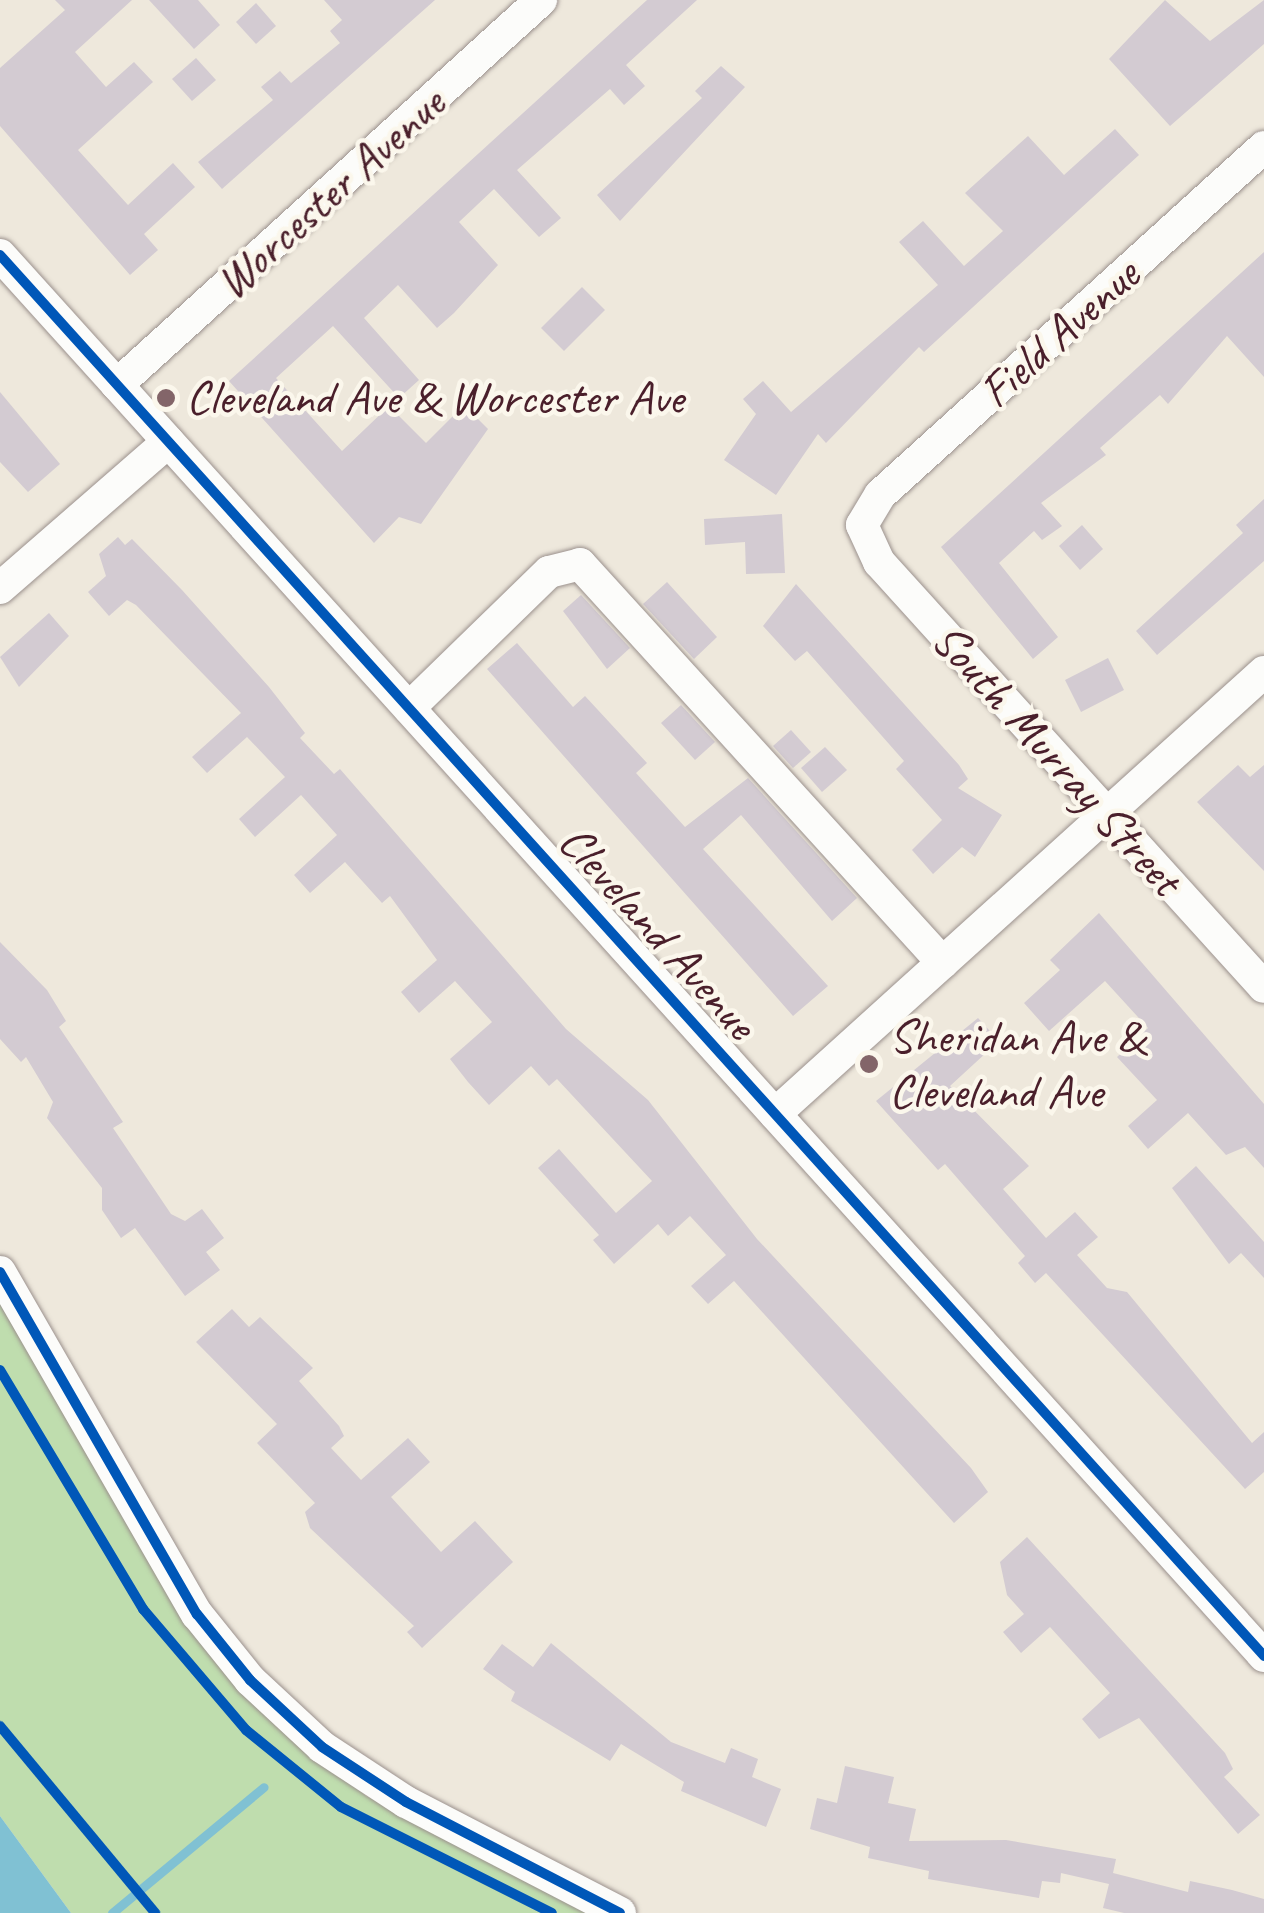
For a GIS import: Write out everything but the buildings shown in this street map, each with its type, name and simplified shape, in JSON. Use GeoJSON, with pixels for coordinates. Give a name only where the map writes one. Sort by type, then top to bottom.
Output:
{"type":"FeatureCollection","features":[{"type":"Feature","properties":{"kind":"street","name":"Worcester Avenue"},"geometry":{"type":"LineString","coordinates":[[117,385],[541,0]]}},
{"type":"Feature","properties":{"kind":"street","name":"Field Avenue"},"geometry":{"type":"LineString","coordinates":[[862,524],[880,495],[1264,147]]}},
{"type":"Feature","properties":{"kind":"street","name":"Cleveland Avenue"},"geometry":{"type":"LineString","coordinates":[[0,255],[1264,1656]]}},
{"type":"Feature","properties":{"kind":"street"},"geometry":{"type":"LineString","coordinates":[[0,588],[168,442]]}},
{"type":"Feature","properties":{"kind":"street","name":"South Murray Street"},"geometry":{"type":"LineString","coordinates":[[862,524],[879,562],[1264,987]]}},
{"type":"Feature","properties":{"kind":"street"},"geometry":{"type":"LineString","coordinates":[[409,708],[549,572],[580,564],[943,963]]}},
{"type":"Feature","properties":{"kind":"street"},"geometry":{"type":"LineString","coordinates":[[776,1114],[1264,672]]}},
{"type":"Feature","properties":{"kind":"street"},"geometry":{"type":"LineString","coordinates":[[0,1272],[196,1614],[250,1680],[322,1748],[406,1802],[620,1913]]}},
{"type":"Feature","properties":{"kind":"green space"},"geometry":{"type":"Polygon","coordinates":[[[0,1299],[279,1722],[366,1796],[600,1913],[71,1913],[0,1816],[0,1299]]]}},
{"type":"Feature","properties":{"kind":"water"},"geometry":{"type":"Polygon","coordinates":[[[0,1816],[71,1913],[0,1913],[0,1816]]]}},
{"type":"Feature","properties":{"kind":"waterway"},"geometry":{"type":"LineString","coordinates":[[112,1913],[264,1787]]}},
{"type":"Feature","properties":{"kind":"cycle path"},"geometry":{"type":"LineString","coordinates":[[0,255],[1264,1656]]}},
{"type":"Feature","properties":{"kind":"cycle path"},"geometry":{"type":"LineString","coordinates":[[0,1272],[197,1614],[250,1680],[322,1747],[406,1802],[620,1913]]}},
{"type":"Feature","properties":{"kind":"cycle path"},"geometry":{"type":"LineString","coordinates":[[0,1370],[143,1609],[246,1730],[341,1807],[552,1913]]}},
{"type":"Feature","properties":{"kind":"cycle path"},"geometry":{"type":"LineString","coordinates":[[0,1726],[155,1913]]}},
{"type":"Feature","properties":{"kind":"place","name":"Cleveland Ave & Worcester Ave"},"geometry":{"type":"Point","coordinates":[166,398]}},
{"type":"Feature","properties":{"kind":"place","name":"Sheridan Ave & Cleveland Ave"},"geometry":{"type":"Point","coordinates":[869,1064]}}]}
